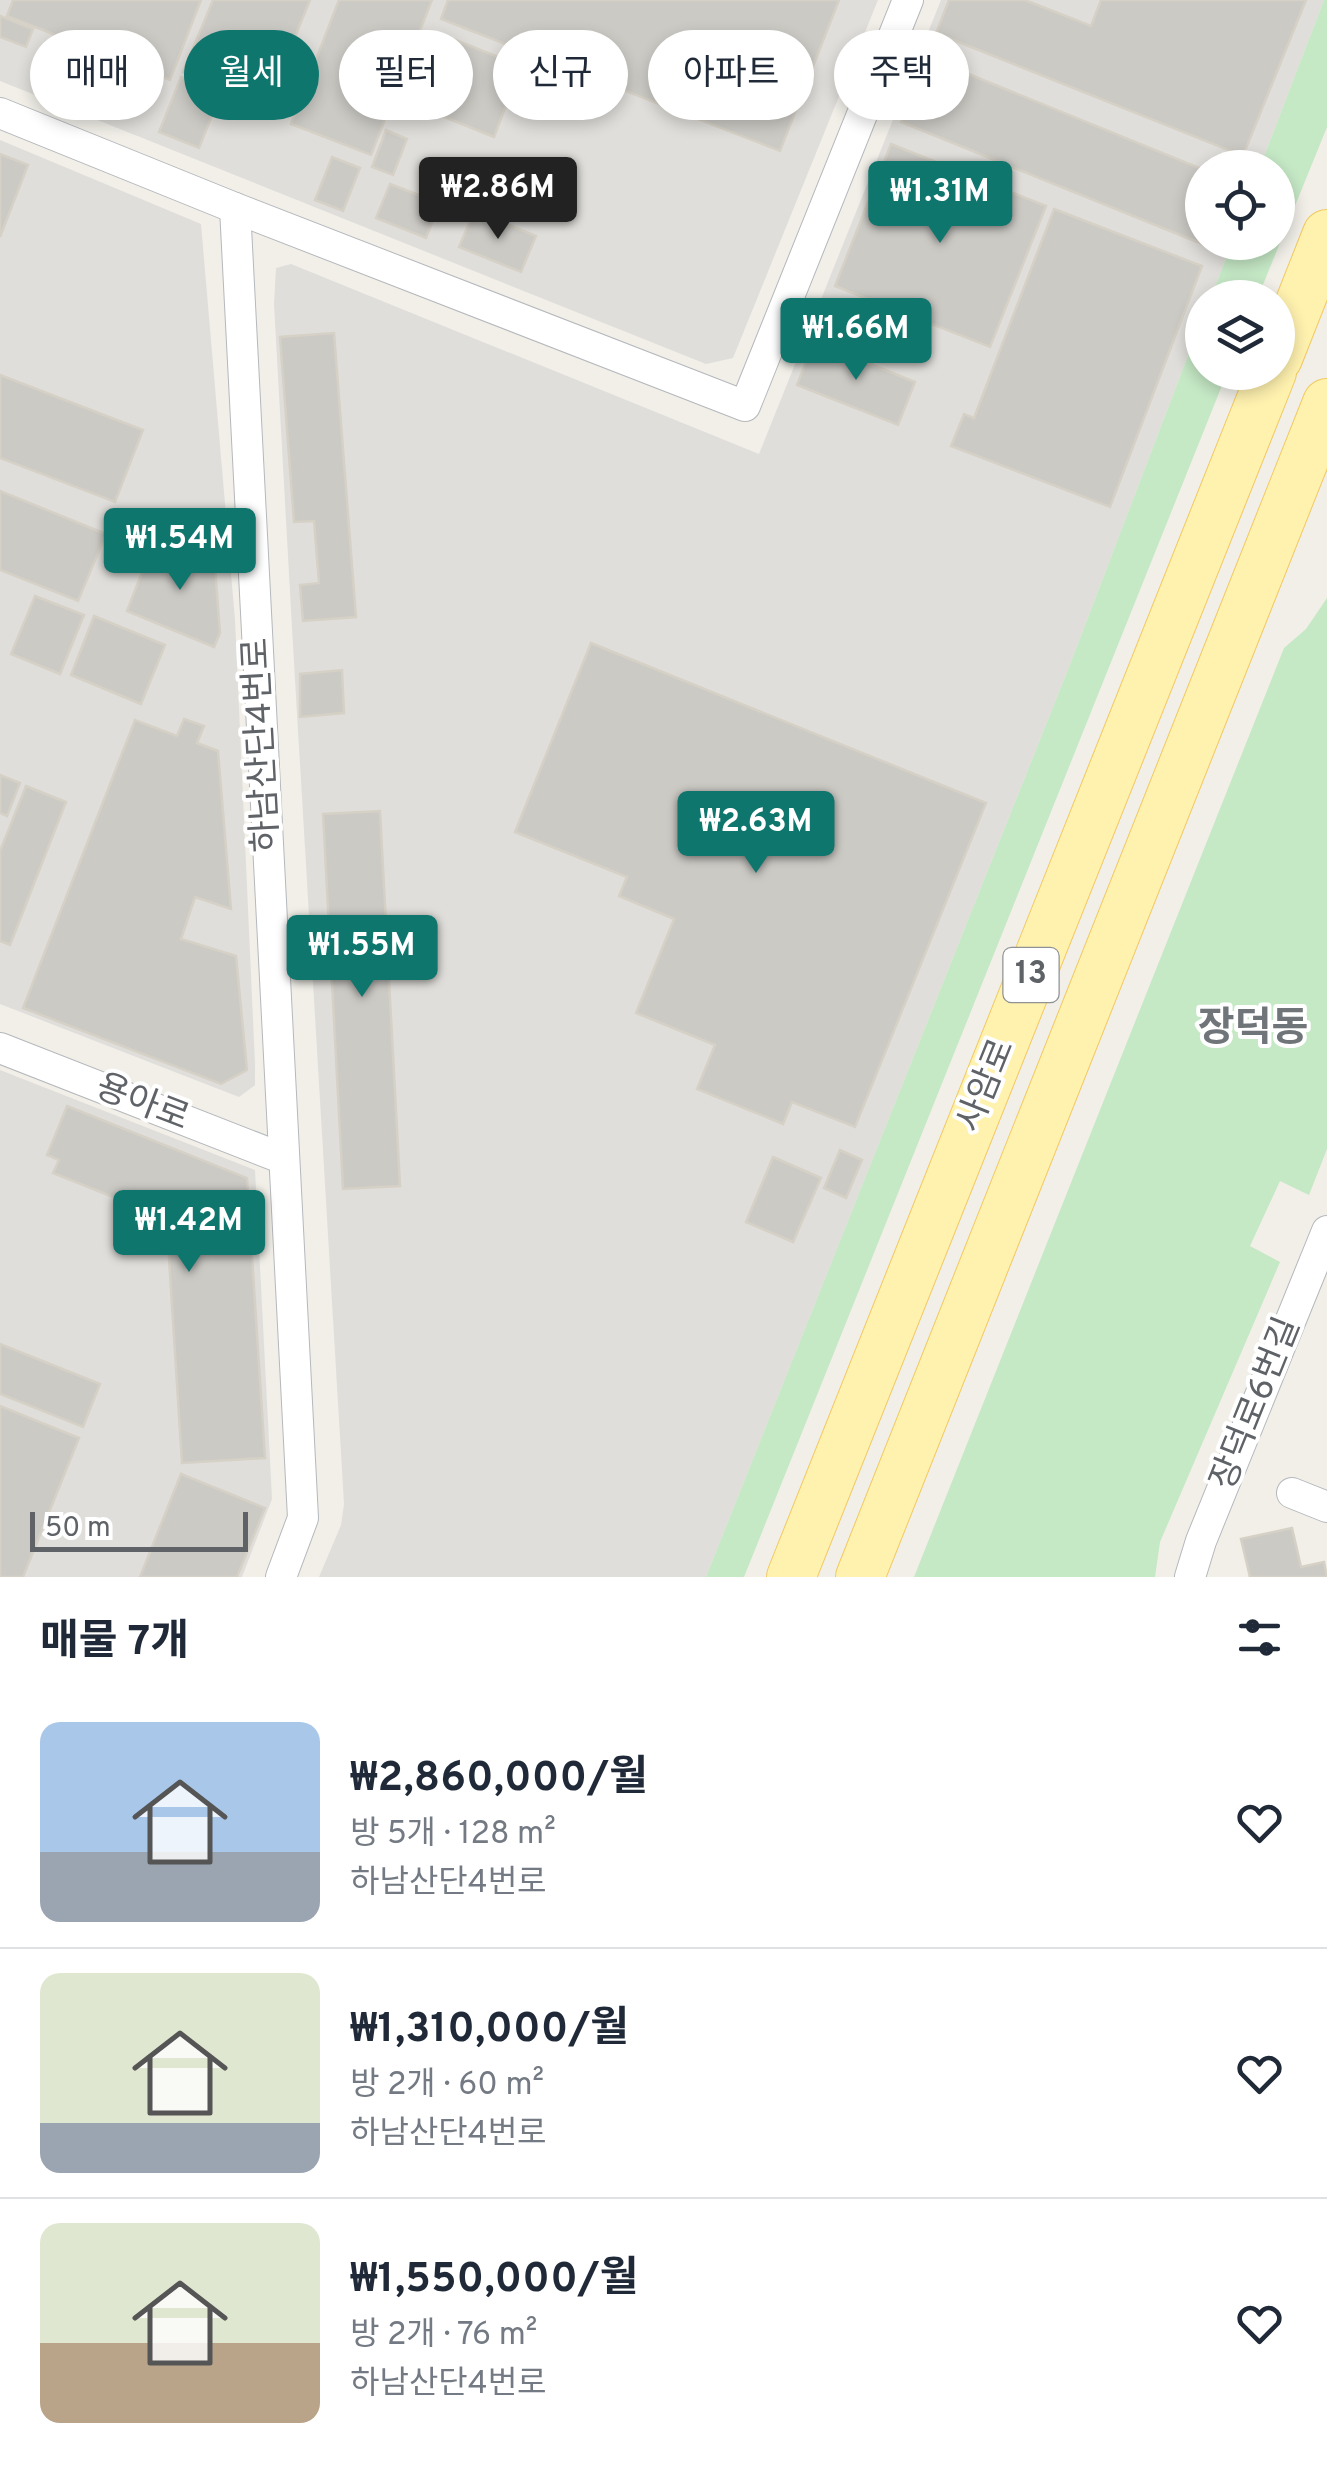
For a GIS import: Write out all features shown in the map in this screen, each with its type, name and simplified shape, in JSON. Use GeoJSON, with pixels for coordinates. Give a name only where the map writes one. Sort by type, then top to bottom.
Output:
{"type":"FeatureCollection","features":[{"type":"Feature","properties":{"kind":"main road"},"geometry":{"type":"LineString","coordinates":[[1295,315],[1327,234]]}},
{"type":"Feature","properties":{"kind":"main road","name":"사암로"},"geometry":{"type":"LineString","coordinates":[[791,1577],[1265,390]]}},
{"type":"Feature","properties":{"kind":"main road","name":"사암로"},"geometry":{"type":"LineString","coordinates":[[860,1577],[1327,403]]}},
{"type":"Feature","properties":{"kind":"street"},"geometry":{"type":"LineString","coordinates":[[0,113],[745,406],[908,0]]}},
{"type":"Feature","properties":{"kind":"street","name":"하남산단4번로"},"geometry":{"type":"LineString","coordinates":[[235,208],[303,1518],[281,1577]]}},
{"type":"Feature","properties":{"kind":"street","name":"용아로"},"geometry":{"type":"LineString","coordinates":[[0,1048],[284,1160]]}},
{"type":"Feature","properties":{"kind":"street","name":"장덕로6번길"},"geometry":{"type":"LineString","coordinates":[[1190,1577],[1200,1541],[1327,1232]]}},
{"type":"Feature","properties":{"kind":"street"},"geometry":{"type":"LineString","coordinates":[[1292,1493],[1327,1507]]}},
{"type":"Feature","properties":{"kind":"shaded area"},"geometry":{"type":"Polygon","coordinates":[[[0,0],[878,0],[866,30],[834,30],[834,109],[733,358],[706,364],[97,120],[164,120],[164,30],[30,30],[30,93],[0,81],[0,0]]]}},
{"type":"Feature","properties":{"kind":"shaded area"},"geometry":{"type":"Polygon","coordinates":[[[941,0],[1324,0],[1267,150],[1185,150],[1185,260],[1225,260],[1218,280],[1185,280],[1185,364],[1071,662],[706,1577],[319,1577],[341,1525],[344,1504],[274,304],[276,268],[291,264],[759,454],[893,120],[969,120],[969,30],[929,30],[941,0]]]}},
{"type":"Feature","properties":{"kind":"shaded area"},"geometry":{"type":"Polygon","coordinates":[[[0,140],[201,224],[235,620],[255,1064],[255,1085],[239,1097],[0,1004],[0,140]]]}},
{"type":"Feature","properties":{"kind":"shaded area"},"geometry":{"type":"Polygon","coordinates":[[[0,1070],[255,1170],[272,1499],[242,1577],[0,1577],[0,1070]]]}},
{"type":"Feature","properties":{"kind":"green space"},"geometry":{"type":"Polygon","coordinates":[[[1327,0],[1327,127],[1295,206],[1295,150],[1267,150],[1327,0]]]}},
{"type":"Feature","properties":{"kind":"green space"},"geometry":{"type":"Polygon","coordinates":[[[1225,260],[1273,260],[1265,280],[1218,280],[1225,260]]]}},
{"type":"Feature","properties":{"kind":"green space"},"geometry":{"type":"Polygon","coordinates":[[[1185,364],[1185,390],[1220,390],[744,1577],[706,1577],[1071,662],[1185,364]]]}},
{"type":"Feature","properties":{"kind":"green space"},"geometry":{"type":"Polygon","coordinates":[[[1327,598],[1327,1149],[1309,1195],[1280,1181],[1250,1246],[1280,1262],[1160,1542],[1155,1577],[914,1577],[1284,648],[1306,629],[1327,598]]]}},
{"type":"Feature","properties":{"kind":"building"},"geometry":{"type":"Polygon","coordinates":[[[13,0],[201,0],[189,30],[184,30],[184,44],[170,80],[164,78],[164,30],[43,30],[7,16],[13,0]]]}},
{"type":"Feature","properties":{"kind":"building"},"geometry":{"type":"Polygon","coordinates":[[[213,0],[310,0],[298,30],[200,30],[213,0]]]}},
{"type":"Feature","properties":{"kind":"building"},"geometry":{"type":"Polygon","coordinates":[[[339,0],[432,0],[420,30],[339,30],[339,120],[385,120],[371,155],[291,124],[293,120],[319,120],[319,52],[339,0]]]}},
{"type":"Feature","properties":{"kind":"building"},"geometry":{"type":"Polygon","coordinates":[[[448,0],[839,0],[814,64],[814,30],[648,30],[648,100],[628,92],[628,30],[493,30],[493,39],[441,19],[448,0]]]}},
{"type":"Feature","properties":{"kind":"building"},"geometry":{"type":"Polygon","coordinates":[[[949,0],[1025,0],[1091,26],[1101,0],[1306,0],[1245,150],[1228,150],[969,46],[969,30],[937,30],[949,0]]]}},
{"type":"Feature","properties":{"kind":"building"},"geometry":{"type":"Polygon","coordinates":[[[0,16],[33,29],[26,47],[0,37],[0,16]]]}},
{"type":"Feature","properties":{"kind":"building"},"geometry":{"type":"Polygon","coordinates":[[[473,47],[493,55],[493,120],[500,120],[494,137],[452,120],[473,120],[473,47]]]}},
{"type":"Feature","properties":{"kind":"building"},"geometry":{"type":"Polygon","coordinates":[[[969,74],[1185,162],[1185,237],[901,122],[969,120],[969,74]]]}},
{"type":"Feature","properties":{"kind":"building"},"geometry":{"type":"Polygon","coordinates":[[[181,77],[184,120],[210,120],[199,148],[159,132],[181,77]]]}},
{"type":"Feature","properties":{"kind":"building"},"geometry":{"type":"Polygon","coordinates":[[[700,120],[792,120],[780,151],[700,120]]]}},
{"type":"Feature","properties":{"kind":"building"},"geometry":{"type":"Polygon","coordinates":[[[386,130],[407,139],[393,175],[372,167],[386,130]]]}},
{"type":"Feature","properties":{"kind":"building"},"geometry":{"type":"Polygon","coordinates":[[[891,144],[1046,206],[990,347],[835,286],[891,144]]]}},
{"type":"Feature","properties":{"kind":"building"},"geometry":{"type":"Polygon","coordinates":[[[0,154],[28,165],[0,237],[0,154]]]}},
{"type":"Feature","properties":{"kind":"building"},"geometry":{"type":"Polygon","coordinates":[[[332,157],[360,168],[343,211],[315,200],[332,157]]]}},
{"type":"Feature","properties":{"kind":"building"},"geometry":{"type":"Polygon","coordinates":[[[390,184],[440,203],[426,238],[376,218],[390,184]]]}},
{"type":"Feature","properties":{"kind":"building"},"geometry":{"type":"Polygon","coordinates":[[[1054,209],[1202,266],[1197,280],[1185,280],[1185,311],[1110,507],[951,446],[964,414],[974,418],[1054,209]]]}},
{"type":"Feature","properties":{"kind":"building"},"geometry":{"type":"Polygon","coordinates":[[[474,211],[536,236],[521,272],[459,247],[474,211]]]}},
{"type":"Feature","properties":{"kind":"building"},"geometry":{"type":"Polygon","coordinates":[[[334,333],[356,617],[303,621],[300,585],[319,583],[314,521],[294,522],[280,337],[334,333]]]}},
{"type":"Feature","properties":{"kind":"building"},"geometry":{"type":"Polygon","coordinates":[[[814,341],[915,382],[898,425],[797,385],[814,341]]]}},
{"type":"Feature","properties":{"kind":"building"},"geometry":{"type":"Polygon","coordinates":[[[0,375],[143,430],[115,502],[0,458],[0,375]]]}},
{"type":"Feature","properties":{"kind":"building"},"geometry":{"type":"Polygon","coordinates":[[[0,491],[106,534],[78,601],[0,570],[0,491]]]}},
{"type":"Feature","properties":{"kind":"building"},"geometry":{"type":"Polygon","coordinates":[[[175,538],[214,554],[220,633],[214,647],[127,611],[149,554],[165,561],[175,538]]]}},
{"type":"Feature","properties":{"kind":"building"},"geometry":{"type":"Polygon","coordinates":[[[35,596],[84,615],[60,674],[11,654],[35,596]]]}},
{"type":"Feature","properties":{"kind":"building"},"geometry":{"type":"Polygon","coordinates":[[[94,616],[165,645],[141,704],[71,675],[94,616]]]}},
{"type":"Feature","properties":{"kind":"building"},"geometry":{"type":"Polygon","coordinates":[[[591,643],[986,803],[855,1127],[792,1102],[783,1124],[697,1089],[715,1045],[636,1013],[674,919],[619,896],[627,877],[515,832],[591,643]]]}},
{"type":"Feature","properties":{"kind":"building"},"geometry":{"type":"Polygon","coordinates":[[[342,670],[344,713],[300,717],[300,674],[342,670]]]}},
{"type":"Feature","properties":{"kind":"building"},"geometry":{"type":"Polygon","coordinates":[[[184,719],[204,726],[197,743],[218,751],[231,909],[195,897],[181,939],[236,956],[247,1070],[221,1084],[23,1008],[135,720],[177,736],[184,719]]]}},
{"type":"Feature","properties":{"kind":"building"},"geometry":{"type":"Polygon","coordinates":[[[0,775],[20,783],[7,816],[0,813],[0,775]]]}},
{"type":"Feature","properties":{"kind":"building"},"geometry":{"type":"Polygon","coordinates":[[[26,786],[66,802],[10,945],[0,941],[0,851],[26,786]]]}},
{"type":"Feature","properties":{"kind":"building"},"geometry":{"type":"Polygon","coordinates":[[[380,811],[400,1186],[343,1189],[323,814],[380,811]]]}},
{"type":"Feature","properties":{"kind":"building"},"geometry":{"type":"Polygon","coordinates":[[[67,1106],[247,1178],[265,1458],[182,1463],[168,1243],[176,1222],[53,1173],[59,1160],[47,1155],[67,1106]]]}},
{"type":"Feature","properties":{"kind":"building"},"geometry":{"type":"Polygon","coordinates":[[[840,1150],[862,1160],[846,1198],[824,1188],[840,1150]]]}},
{"type":"Feature","properties":{"kind":"building"},"geometry":{"type":"Polygon","coordinates":[[[773,1157],[821,1178],[793,1242],[746,1222],[773,1157]]]}},
{"type":"Feature","properties":{"kind":"building"},"geometry":{"type":"Polygon","coordinates":[[[0,1344],[100,1384],[83,1427],[0,1394],[0,1344]]]}},
{"type":"Feature","properties":{"kind":"building"},"geometry":{"type":"Polygon","coordinates":[[[0,1406],[79,1438],[23,1577],[0,1577],[0,1406]]]}},
{"type":"Feature","properties":{"kind":"building"},"geometry":{"type":"Polygon","coordinates":[[[181,1474],[265,1508],[237,1577],[140,1577],[181,1474]]]}},
{"type":"Feature","properties":{"kind":"building"},"geometry":{"type":"Polygon","coordinates":[[[1292,1528],[1301,1567],[1324,1562],[1327,1577],[1250,1577],[1241,1539],[1292,1528]]]}},
{"type":"Feature","properties":{"kind":"district","name":"장덕동"},"geometry":{"type":"Point","coordinates":[1253,1030]}}]}
